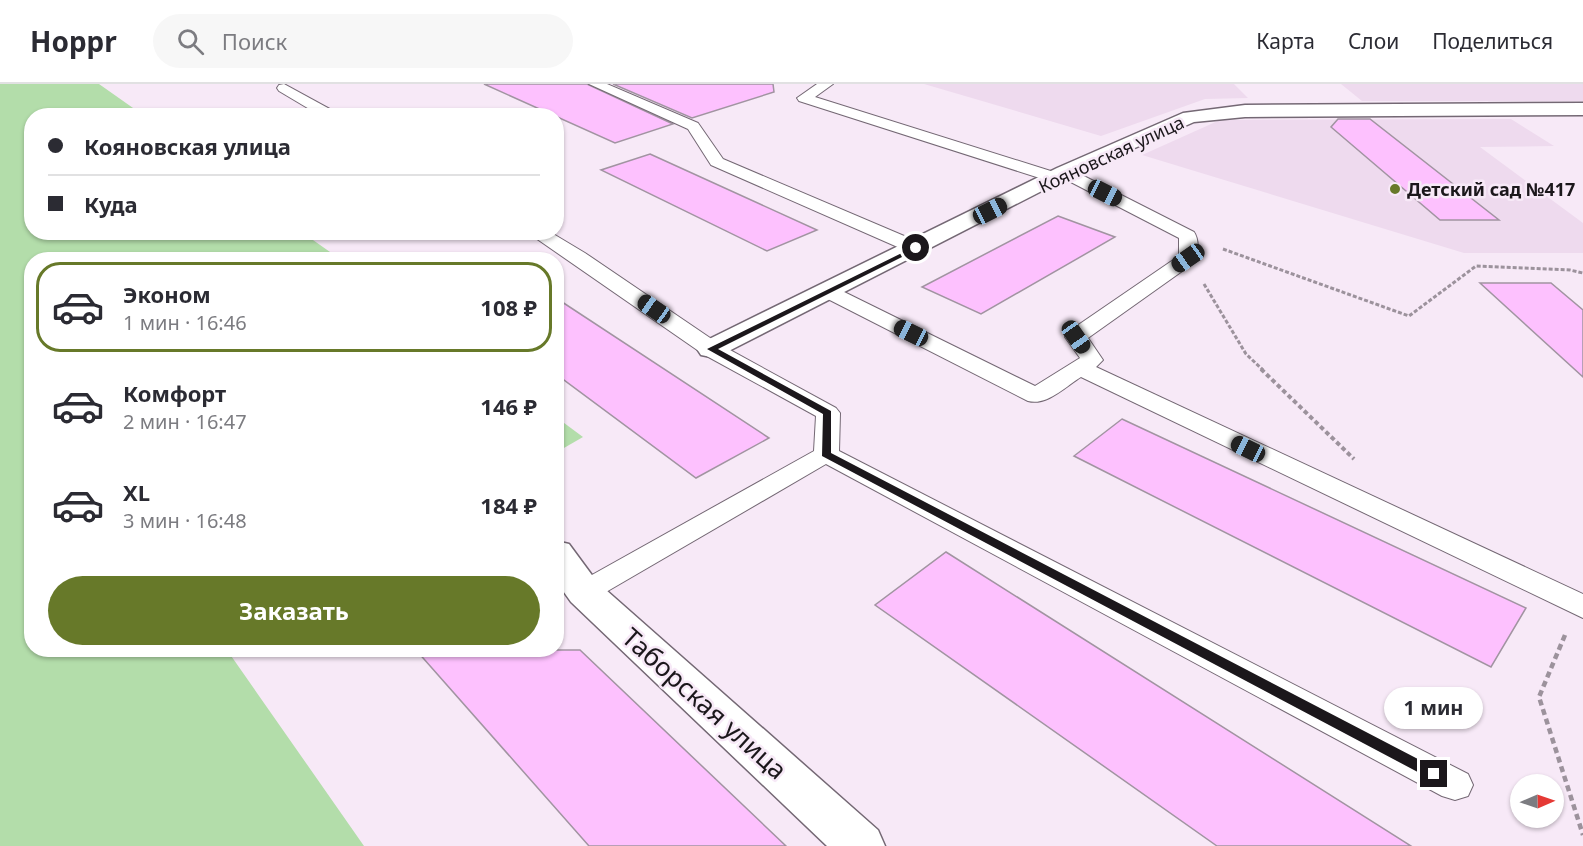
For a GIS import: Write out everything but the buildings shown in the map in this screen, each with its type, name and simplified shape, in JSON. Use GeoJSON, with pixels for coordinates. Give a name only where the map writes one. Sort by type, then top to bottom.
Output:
{"type":"FeatureCollection","features":[{"type":"Feature","properties":{"kind":"street","name":"Кояновская улица"},"geometry":{"type":"LineString","coordinates":[[711,349],[1059,175],[1190,117],[1219,112],[1583,109]]}},
{"type":"Feature","properties":{"kind":"street","name":"Таборская улица"},"geometry":{"type":"LineString","coordinates":[[564,564],[584,592],[861,846]]}},
{"type":"Feature","properties":{"kind":"lane"},"geometry":{"type":"LineString","coordinates":[[596,84],[693,126],[717,162],[916,248]]}},
{"type":"Feature","properties":{"kind":"lane"},"geometry":{"type":"LineString","coordinates":[[826,84],[804,98],[1059,175],[1188,236],[1188,258],[1076,337],[1092,360],[1036,396],[827,291]]}},
{"type":"Feature","properties":{"kind":"lane"},"geometry":{"type":"LineString","coordinates":[[284,88],[318,108]]}},
{"type":"Feature","properties":{"kind":"lane"},"geometry":{"type":"LineString","coordinates":[[549,240],[578,257],[711,349],[828,413],[826,454]]}},
{"type":"Feature","properties":{"kind":"lane"},"geometry":{"type":"LineString","coordinates":[[1080,368],[1580,605]]}},
{"type":"Feature","properties":{"kind":"lane"},"geometry":{"type":"LineString","coordinates":[[584,592],[826,454]]}},
{"type":"Feature","properties":{"kind":"lane"},"geometry":{"type":"LineString","coordinates":[[826,454],[1455,785]]}},
{"type":"Feature","properties":{"kind":"path"},"geometry":{"type":"LineString","coordinates":[[1188,236],[1409,316],[1476,266],[1570,270],[1583,273]]}},
{"type":"Feature","properties":{"kind":"path"},"geometry":{"type":"LineString","coordinates":[[1188,258],[1246,354],[1363,467]]}},
{"type":"Feature","properties":{"kind":"path"},"geometry":{"type":"LineString","coordinates":[[1580,605],[1539,696],[1583,835]]}},
{"type":"Feature","properties":{"kind":"shaded area"},"geometry":{"type":"Polygon","coordinates":[[[924,84],[1234,84],[1248,98],[1205,99],[1101,136],[924,84]]]}},
{"type":"Feature","properties":{"kind":"shaded area"},"geometry":{"type":"Polygon","coordinates":[[[1341,84],[1583,84],[1583,101],[1362,101],[1341,84]]]}},
{"type":"Feature","properties":{"kind":"shaded area","name":"Детский сад №417"},"geometry":{"type":"Polygon","coordinates":[[[1511,119],[1554,146],[1480,147],[1583,223],[1583,253],[1464,253],[1142,155],[1220,120],[1511,119]]]}},
{"type":"Feature","properties":{"kind":"green space"},"geometry":{"type":"Polygon","coordinates":[[[0,84],[99,84],[133,108],[24,108],[24,240],[313,240],[330,252],[24,252],[24,657],[232,657],[364,846],[0,846],[0,84]]]}},
{"type":"Feature","properties":{"kind":"green space"},"geometry":{"type":"Polygon","coordinates":[[[564,423],[583,437],[564,448],[564,423]]]}},
{"type":"Feature","properties":{"kind":"place","name":"Детский сад №417"},"geometry":{"type":"Point","coordinates":[1395,189]}},
{"type":"Feature","properties":{"kind":"route"},"geometry":{"type":"LineString","coordinates":[[916,248],[711,349],[828,413],[826,454],[1434,774]]}}]}
